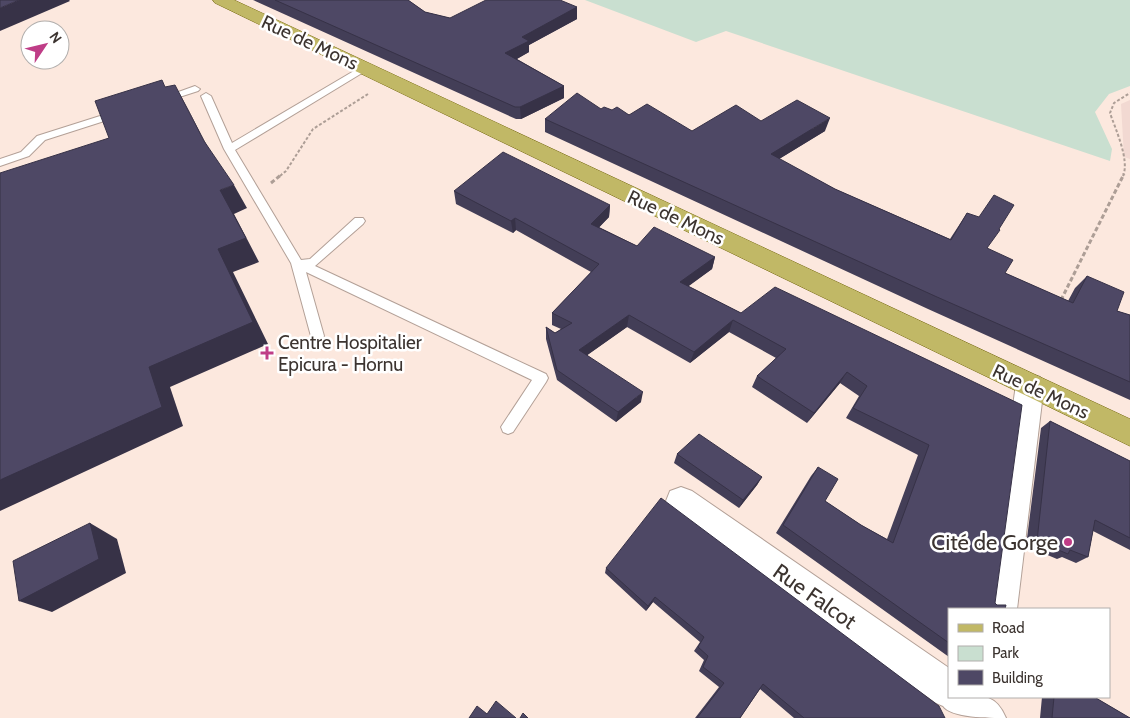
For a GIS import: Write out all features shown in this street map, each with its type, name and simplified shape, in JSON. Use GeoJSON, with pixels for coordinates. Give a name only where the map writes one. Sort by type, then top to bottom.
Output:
{"type":"FeatureCollection","features":[{"type":"Feature","properties":{"kind":"main road","name":"Rue de Mons"},"geometry":{"type":"LineString","coordinates":[[221,0],[1130,433]]}},
{"type":"Feature","properties":{"kind":"street"},"geometry":{"type":"LineString","coordinates":[[1000,608],[1030,386]]}},
{"type":"Feature","properties":{"kind":"street","name":"Rue Falcot"},"geometry":{"type":"LineString","coordinates":[[681,501],[948,688]]}},
{"type":"Feature","properties":{"kind":"street","name":"Rue Falcot"},"geometry":{"type":"LineString","coordinates":[[962,698],[973,706]]}},
{"type":"Feature","properties":{"kind":"lane"},"geometry":{"type":"LineString","coordinates":[[229,149],[364,68]]}},
{"type":"Feature","properties":{"kind":"lane"},"geometry":{"type":"LineString","coordinates":[[151,103],[195,89]]}},
{"type":"Feature","properties":{"kind":"lane"},"geometry":{"type":"LineString","coordinates":[[206,96],[229,149],[297,263],[317,336]]}},
{"type":"Feature","properties":{"kind":"lane"},"geometry":{"type":"LineString","coordinates":[[0,162],[25,154],[41,138],[133,109]]}},
{"type":"Feature","properties":{"kind":"lane"},"geometry":{"type":"LineString","coordinates":[[297,263],[304,265],[314,262],[359,221]]}},
{"type":"Feature","properties":{"kind":"lane"},"geometry":{"type":"LineString","coordinates":[[297,263],[541,378],[508,427]]}},
{"type":"Feature","properties":{"kind":"path"},"geometry":{"type":"LineString","coordinates":[[256,195],[286,171],[313,129],[390,80]]}},
{"type":"Feature","properties":{"kind":"path"},"geometry":{"type":"LineString","coordinates":[[1059,302],[1125,172],[1123,150],[1110,113],[1114,104],[1130,93]]}},
{"type":"Feature","properties":{"kind":"shaded area"},"geometry":{"type":"Polygon","coordinates":[[[1130,100],[1130,159],[1124,157],[1121,104],[1130,100]]]}},
{"type":"Feature","properties":{"kind":"green space"},"geometry":{"type":"Polygon","coordinates":[[[585,0],[1130,0],[1130,86],[1109,94],[1095,112],[1112,149],[1110,161],[726,31],[696,42],[585,0]]]}},
{"type":"Feature","properties":{"kind":"building"},"geometry":{"type":"Polygon","coordinates":[[[0,0],[19,0],[0,8],[0,0]]]}},
{"type":"Feature","properties":{"kind":"building"},"geometry":{"type":"Polygon","coordinates":[[[275,0],[408,0],[425,12],[450,18],[486,0],[560,0],[577,7],[522,37],[529,41],[505,53],[564,86],[520,107],[515,107],[275,0]]]}},
{"type":"Feature","properties":{"kind":"building"},"geometry":{"type":"Polygon","coordinates":[[[162,80],[165,87],[175,85],[204,141],[234,185],[220,190],[246,238],[218,249],[253,322],[149,367],[162,407],[0,480],[0,173],[109,138],[95,101],[162,80]]]}},
{"type":"Feature","properties":{"kind":"building"},"geometry":{"type":"Polygon","coordinates":[[[577,93],[601,109],[604,107],[612,110],[617,107],[629,115],[647,104],[692,131],[736,105],[761,121],[797,100],[830,118],[771,154],[835,189],[951,240],[967,213],[979,217],[994,195],[1014,205],[987,248],[1013,260],[1005,273],[1073,303],[1087,276],[1124,292],[1117,311],[1130,315],[1130,382],[937,297],[545,119],[577,93]]]}},
{"type":"Feature","properties":{"kind":"building"},"geometry":{"type":"Polygon","coordinates":[[[503,152],[610,205],[591,224],[637,246],[654,227],[715,257],[680,282],[741,313],[775,287],[1022,405],[995,603],[997,605],[1006,605],[1005,608],[948,608],[948,642],[783,525],[818,467],[838,479],[825,501],[861,525],[893,543],[929,445],[853,408],[867,386],[847,372],[814,413],[757,376],[786,349],[733,320],[694,352],[629,315],[579,350],[643,392],[618,412],[557,370],[546,327],[555,333],[572,323],[552,313],[599,264],[515,218],[511,221],[454,191],[503,152]]]}},
{"type":"Feature","properties":{"kind":"building"},"geometry":{"type":"Polygon","coordinates":[[[1050,421],[1130,461],[1130,538],[1095,520],[1088,557],[1070,550],[1068,554],[1037,541],[1050,421]]]}},
{"type":"Feature","properties":{"kind":"building"},"geometry":{"type":"Polygon","coordinates":[[[699,434],[762,477],[743,500],[677,454],[699,434]]]}},
{"type":"Feature","properties":{"kind":"building"},"geometry":{"type":"Polygon","coordinates":[[[661,498],[939,706],[945,718],[804,718],[763,684],[740,718],[697,718],[724,683],[703,667],[708,656],[698,647],[704,637],[655,597],[648,606],[606,568],[661,498]]]}},
{"type":"Feature","properties":{"kind":"building"},"geometry":{"type":"Polygon","coordinates":[[[90,523],[99,559],[19,601],[13,561],[90,523]]]}},
{"type":"Feature","properties":{"kind":"building"},"geometry":{"type":"Polygon","coordinates":[[[1054,698],[1096,698],[1130,718],[1052,718],[1054,698]]]}},
{"type":"Feature","properties":{"kind":"building"},"geometry":{"type":"Polygon","coordinates":[[[496,701],[516,718],[469,718],[477,706],[487,714],[496,701]]]}},
{"type":"Feature","properties":{"kind":"building"},"geometry":{"type":"Polygon","coordinates":[[[523,713],[528,718],[520,718],[523,713]]]}},
{"type":"Feature","properties":{"kind":"place","name":"Centre Hospitalier Epicura - Hornu"},"geometry":{"type":"Point","coordinates":[267,353]}},
{"type":"Feature","properties":{"kind":"place","name":"Cité de Gorge"},"geometry":{"type":"Point","coordinates":[1068,542]}}]}
